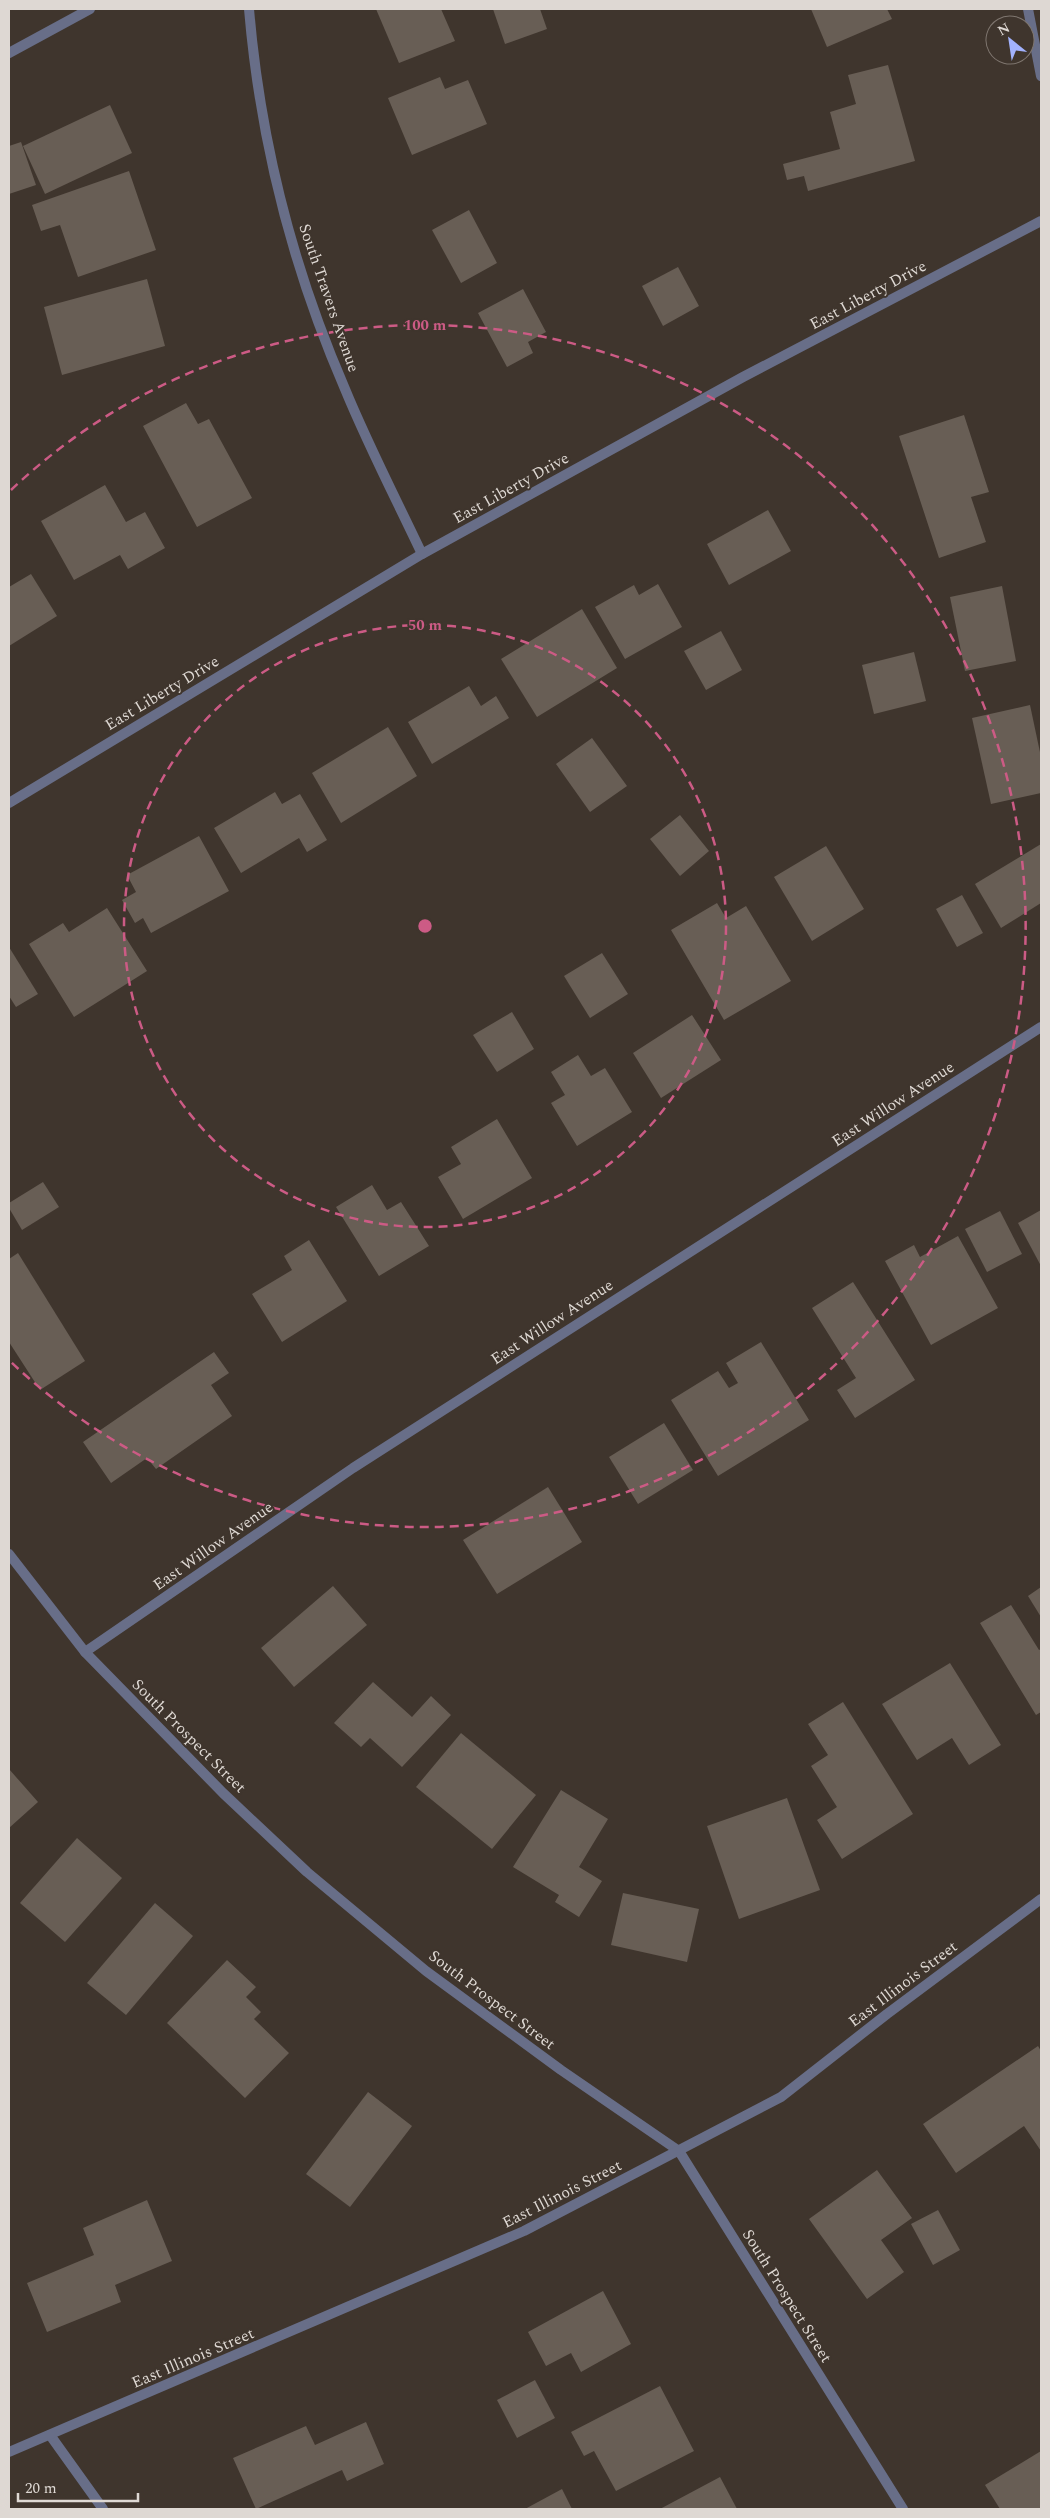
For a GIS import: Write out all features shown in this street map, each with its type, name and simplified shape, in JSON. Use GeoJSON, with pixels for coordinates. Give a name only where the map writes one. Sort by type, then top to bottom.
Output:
{"type":"FeatureCollection","features":[{"type":"Feature","properties":{"kind":"street"},"geometry":{"type":"LineString","coordinates":[[9,53],[90,9]]}},
{"type":"Feature","properties":{"kind":"street","name":"South Travers Avenue"},"geometry":{"type":"LineString","coordinates":[[249,9],[253,54],[274,173],[307,292],[345,389],[422,554]]}},
{"type":"Feature","properties":{"kind":"street"},"geometry":{"type":"LineString","coordinates":[[1028,9],[1041,76]]}},
{"type":"Feature","properties":{"kind":"street","name":"East Liberty Drive"},"geometry":{"type":"LineString","coordinates":[[9,804],[422,554],[743,377],[1041,221]]}},
{"type":"Feature","properties":{"kind":"street","name":"East Willow Avenue"},"geometry":{"type":"LineString","coordinates":[[85,1652],[353,1468],[1041,1027]]}},
{"type":"Feature","properties":{"kind":"street","name":"South Prospect Street"},"geometry":{"type":"LineString","coordinates":[[9,1554],[85,1652],[223,1793],[307,1872],[426,1971],[561,2070],[679,2151],[903,2509]]}},
{"type":"Feature","properties":{"kind":"street","name":"East Illinois Street"},"geometry":{"type":"LineString","coordinates":[[9,2452],[524,2231],[781,2097],[887,2014],[1041,1899]]}},
{"type":"Feature","properties":{"kind":"street"},"geometry":{"type":"LineString","coordinates":[[50,2435],[103,2509]]}},
{"type":"Feature","properties":{"kind":"building"},"geometry":{"type":"Polygon","coordinates":[[[376,9],[441,9],[455,41],[399,63],[376,9]]]}},
{"type":"Feature","properties":{"kind":"building"},"geometry":{"type":"Polygon","coordinates":[[[493,9],[540,9],[547,29],[505,44],[493,9]]]}},
{"type":"Feature","properties":{"kind":"building"},"geometry":{"type":"Polygon","coordinates":[[[811,9],[887,9],[892,19],[827,47],[811,9]]]}},
{"type":"Feature","properties":{"kind":"building"},"geometry":{"type":"Polygon","coordinates":[[[888,65],[915,161],[808,191],[804,176],[787,180],[783,164],[840,149],[830,112],[856,104],[848,75],[888,65]]]}},
{"type":"Feature","properties":{"kind":"building"},"geometry":{"type":"Polygon","coordinates":[[[440,77],[445,89],[468,80],[487,124],[412,155],[388,98],[440,77]]]}},
{"type":"Feature","properties":{"kind":"building"},"geometry":{"type":"Polygon","coordinates":[[[110,105],[132,153],[45,194],[23,146],[110,105]]]}},
{"type":"Feature","properties":{"kind":"building"},"geometry":{"type":"Polygon","coordinates":[[[21,142],[36,185],[9,194],[9,146],[21,142]]]}},
{"type":"Feature","properties":{"kind":"building"},"geometry":{"type":"Polygon","coordinates":[[[129,171],[156,250],[78,277],[60,225],[41,231],[32,205],[129,171]]]}},
{"type":"Feature","properties":{"kind":"building"},"geometry":{"type":"Polygon","coordinates":[[[469,210],[497,263],[461,283],[432,230],[469,210]]]}},
{"type":"Feature","properties":{"kind":"building"},"geometry":{"type":"Polygon","coordinates":[[[678,267],[699,306],[663,326],[642,286],[678,267]]]}},
{"type":"Feature","properties":{"kind":"building"},"geometry":{"type":"Polygon","coordinates":[[[147,279],[165,346],[62,375],[44,307],[147,279]]]}},
{"type":"Feature","properties":{"kind":"building"},"geometry":{"type":"Polygon","coordinates":[[[523,289],[546,332],[528,342],[533,353],[507,367],[478,313],[523,289]]]}},
{"type":"Feature","properties":{"kind":"building"},"geometry":{"type":"Polygon","coordinates":[[[186,403],[198,424],[209,419],[252,498],[197,527],[143,426],[186,403]]]}},
{"type":"Feature","properties":{"kind":"building"},"geometry":{"type":"Polygon","coordinates":[[[964,415],[989,492],[971,497],[986,542],[939,558],[899,436],[964,415]]]}},
{"type":"Feature","properties":{"kind":"building"},"geometry":{"type":"Polygon","coordinates":[[[105,485],[126,522],[145,512],[165,548],[128,569],[120,555],[74,580],[41,521],[105,485]]]}},
{"type":"Feature","properties":{"kind":"building"},"geometry":{"type":"Polygon","coordinates":[[[768,510],[791,551],[729,585],[707,544],[768,510]]]}},
{"type":"Feature","properties":{"kind":"building"},"geometry":{"type":"Polygon","coordinates":[[[31,574],[57,616],[9,646],[9,587],[31,574]]]}},
{"type":"Feature","properties":{"kind":"building"},"geometry":{"type":"Polygon","coordinates":[[[658,584],[682,627],[625,659],[595,607],[634,585],[639,595],[658,584]]]}},
{"type":"Feature","properties":{"kind":"building"},"geometry":{"type":"Polygon","coordinates":[[[1002,586],[1016,661],[965,671],[950,597],[1002,586]]]}},
{"type":"Feature","properties":{"kind":"building"},"geometry":{"type":"Polygon","coordinates":[[[582,609],[617,668],[537,717],[501,659],[582,609]]]}},
{"type":"Feature","properties":{"kind":"building"},"geometry":{"type":"Polygon","coordinates":[[[721,631],[742,670],[706,690],[684,651],[721,631]]]}},
{"type":"Feature","properties":{"kind":"building"},"geometry":{"type":"Polygon","coordinates":[[[914,652],[926,701],[874,714],[862,665],[914,652]]]}},
{"type":"Feature","properties":{"kind":"building"},"geometry":{"type":"Polygon","coordinates":[[[469,686],[481,706],[496,696],[509,718],[432,764],[408,722],[469,686]]]}},
{"type":"Feature","properties":{"kind":"building"},"geometry":{"type":"Polygon","coordinates":[[[1030,705],[1041,757],[1041,793],[991,804],[972,718],[1030,705]]]}},
{"type":"Feature","properties":{"kind":"building"},"geometry":{"type":"Polygon","coordinates":[[[388,727],[417,776],[341,823],[312,773],[388,727]]]}},
{"type":"Feature","properties":{"kind":"building"},"geometry":{"type":"Polygon","coordinates":[[[592,738],[627,786],[590,812],[556,764],[592,738]]]}},
{"type":"Feature","properties":{"kind":"building"},"geometry":{"type":"Polygon","coordinates":[[[275,792],[282,804],[300,794],[327,840],[307,852],[299,838],[241,873],[214,828],[275,792]]]}},
{"type":"Feature","properties":{"kind":"building"},"geometry":{"type":"Polygon","coordinates":[[[680,815],[709,851],[680,876],[650,839],[680,815]]]}},
{"type":"Feature","properties":{"kind":"building"},"geometry":{"type":"Polygon","coordinates":[[[199,836],[229,891],[151,933],[143,918],[135,923],[122,900],[136,892],[127,875],[199,836]]]}},
{"type":"Feature","properties":{"kind":"building"},"geometry":{"type":"Polygon","coordinates":[[[1041,844],[1041,903],[1001,928],[975,884],[1041,844]]]}},
{"type":"Feature","properties":{"kind":"building"},"geometry":{"type":"Polygon","coordinates":[[[826,846],[864,909],[812,941],[774,877],[826,846]]]}},
{"type":"Feature","properties":{"kind":"building"},"geometry":{"type":"Polygon","coordinates":[[[962,895],[983,933],[957,947],[936,909],[962,895]]]}},
{"type":"Feature","properties":{"kind":"building"},"geometry":{"type":"Polygon","coordinates":[[[717,903],[726,918],[746,906],[791,981],[724,1020],[671,930],[717,903]]]}},
{"type":"Feature","properties":{"kind":"building"},"geometry":{"type":"Polygon","coordinates":[[[107,908],[147,971],[74,1017],[29,944],[63,923],[69,932],[107,908]]]}},
{"type":"Feature","properties":{"kind":"building"},"geometry":{"type":"Polygon","coordinates":[[[9,947],[38,994],[16,1007],[9,996],[9,947]]]}},
{"type":"Feature","properties":{"kind":"building"},"geometry":{"type":"Polygon","coordinates":[[[602,953],[628,994],[590,1018],[564,976],[602,953]]]}},
{"type":"Feature","properties":{"kind":"building"},"geometry":{"type":"Polygon","coordinates":[[[512,1012],[534,1049],[497,1072],[473,1035],[512,1012]]]}},
{"type":"Feature","properties":{"kind":"building"},"geometry":{"type":"Polygon","coordinates":[[[692,1015],[721,1060],[661,1098],[633,1053],[692,1015]]]}},
{"type":"Feature","properties":{"kind":"building"},"geometry":{"type":"Polygon","coordinates":[[[578,1055],[591,1076],[605,1068],[632,1112],[577,1146],[551,1103],[565,1095],[551,1072],[578,1055]]]}},
{"type":"Feature","properties":{"kind":"building"},"geometry":{"type":"Polygon","coordinates":[[[497,1119],[532,1178],[463,1219],[438,1177],[461,1164],[451,1147],[497,1119]]]}},
{"type":"Feature","properties":{"kind":"building"},"geometry":{"type":"Polygon","coordinates":[[[43,1182],[59,1207],[22,1230],[9,1208],[9,1203],[43,1182]]]}},
{"type":"Feature","properties":{"kind":"building"},"geometry":{"type":"Polygon","coordinates":[[[372,1185],[387,1210],[401,1202],[429,1246],[379,1276],[336,1207],[372,1185]]]}},
{"type":"Feature","properties":{"kind":"building"},"geometry":{"type":"Polygon","coordinates":[[[1041,1210],[1041,1266],[1018,1223],[1041,1210]]]}},
{"type":"Feature","properties":{"kind":"building"},"geometry":{"type":"Polygon","coordinates":[[[1000,1211],[1022,1254],[987,1272],[965,1229],[1000,1211]]]}},
{"type":"Feature","properties":{"kind":"building"},"geometry":{"type":"Polygon","coordinates":[[[958,1236],[998,1308],[931,1345],[885,1261],[914,1245],[920,1257],[958,1236]]]}},
{"type":"Feature","properties":{"kind":"building"},"geometry":{"type":"Polygon","coordinates":[[[309,1240],[347,1301],[282,1342],[252,1294],[292,1270],[284,1256],[309,1240]]]}},
{"type":"Feature","properties":{"kind":"building"},"geometry":{"type":"Polygon","coordinates":[[[18,1253],[85,1361],[40,1390],[9,1342],[9,1259],[18,1253]]]}},
{"type":"Feature","properties":{"kind":"building"},"geometry":{"type":"Polygon","coordinates":[[[853,1282],[915,1380],[855,1418],[837,1390],[856,1378],[812,1308],[853,1282]]]}},
{"type":"Feature","properties":{"kind":"building"},"geometry":{"type":"Polygon","coordinates":[[[761,1342],[809,1420],[718,1476],[671,1400],[718,1371],[729,1388],[738,1383],[726,1363],[761,1342]]]}},
{"type":"Feature","properties":{"kind":"building"},"geometry":{"type":"Polygon","coordinates":[[[214,1352],[229,1373],[211,1385],[232,1416],[156,1469],[147,1458],[111,1483],[83,1442],[214,1352]]]}},
{"type":"Feature","properties":{"kind":"building"},"geometry":{"type":"Polygon","coordinates":[[[664,1423],[693,1470],[638,1504],[609,1457],[664,1423]]]}},
{"type":"Feature","properties":{"kind":"building"},"geometry":{"type":"Polygon","coordinates":[[[548,1487],[582,1542],[497,1594],[463,1540],[548,1487]]]}},
{"type":"Feature","properties":{"kind":"building"},"geometry":{"type":"Polygon","coordinates":[[[333,1586],[367,1625],[294,1687],[261,1648],[333,1586]]]}},
{"type":"Feature","properties":{"kind":"building"},"geometry":{"type":"Polygon","coordinates":[[[1041,1587],[1041,1617],[1028,1596],[1041,1587]]]}},
{"type":"Feature","properties":{"kind":"building"},"geometry":{"type":"Polygon","coordinates":[[[1011,1605],[1039,1650],[1041,1649],[1041,1712],[1036,1715],[980,1623],[1011,1605]]]}},
{"type":"Feature","properties":{"kind":"building"},"geometry":{"type":"Polygon","coordinates":[[[950,1663],[1001,1745],[969,1765],[952,1738],[917,1760],[882,1704],[950,1663]]]}},
{"type":"Feature","properties":{"kind":"building"},"geometry":{"type":"Polygon","coordinates":[[[373,1682],[412,1717],[431,1696],[451,1715],[402,1767],[370,1738],[361,1747],[334,1723],[373,1682]]]}},
{"type":"Feature","properties":{"kind":"building"},"geometry":{"type":"Polygon","coordinates":[[[843,1702],[913,1814],[842,1859],[817,1820],[837,1807],[811,1766],[828,1755],[808,1724],[843,1702]]]}},
{"type":"Feature","properties":{"kind":"building"},"geometry":{"type":"Polygon","coordinates":[[[461,1733],[536,1795],[492,1849],[416,1787],[461,1733]]]}},
{"type":"Feature","properties":{"kind":"building"},"geometry":{"type":"Polygon","coordinates":[[[9,1769],[38,1802],[9,1828],[9,1769]]]}},
{"type":"Feature","properties":{"kind":"building"},"geometry":{"type":"Polygon","coordinates":[[[561,1790],[608,1819],[579,1867],[602,1881],[579,1917],[555,1902],[559,1895],[513,1867],[561,1790]]]}},
{"type":"Feature","properties":{"kind":"building"},"geometry":{"type":"Polygon","coordinates":[[[787,1798],[820,1890],[739,1919],[707,1826],[787,1798]]]}},
{"type":"Feature","properties":{"kind":"building"},"geometry":{"type":"Polygon","coordinates":[[[77,1838],[122,1878],[65,1942],[20,1903],[77,1838]]]}},
{"type":"Feature","properties":{"kind":"building"},"geometry":{"type":"Polygon","coordinates":[[[623,1893],[699,1909],[687,1962],[611,1945],[623,1893]]]}},
{"type":"Feature","properties":{"kind":"building"},"geometry":{"type":"Polygon","coordinates":[[[155,1903],[193,1936],[126,2015],[87,1983],[155,1903]]]}},
{"type":"Feature","properties":{"kind":"building"},"geometry":{"type":"Polygon","coordinates":[[[227,1960],[256,1987],[246,1997],[261,2012],[254,2019],[289,2053],[245,2098],[167,2023],[227,1960]]]}},
{"type":"Feature","properties":{"kind":"building"},"geometry":{"type":"Polygon","coordinates":[[[1038,2046],[1041,2051],[1041,2151],[1024,2126],[956,2173],[923,2124],[1038,2046]]]}},
{"type":"Feature","properties":{"kind":"building"},"geometry":{"type":"Polygon","coordinates":[[[368,2092],[412,2126],[350,2207],[306,2174],[368,2092]]]}},
{"type":"Feature","properties":{"kind":"building"},"geometry":{"type":"Polygon","coordinates":[[[877,2170],[912,2218],[881,2240],[904,2272],[867,2299],[809,2219],[877,2170]]]}},
{"type":"Feature","properties":{"kind":"building"},"geometry":{"type":"Polygon","coordinates":[[[147,2200],[172,2261],[115,2285],[121,2302],[47,2332],[27,2283],[94,2255],[83,2228],[147,2200]]]}},
{"type":"Feature","properties":{"kind":"building"},"geometry":{"type":"Polygon","coordinates":[[[938,2210],[960,2250],[933,2265],[911,2224],[938,2210]]]}},
{"type":"Feature","properties":{"kind":"building"},"geometry":{"type":"Polygon","coordinates":[[[603,2291],[631,2344],[581,2372],[571,2353],[546,2366],[528,2332],[603,2291]]]}},
{"type":"Feature","properties":{"kind":"building"},"geometry":{"type":"Polygon","coordinates":[[[535,2380],[555,2418],[517,2438],[497,2400],[535,2380]]]}},
{"type":"Feature","properties":{"kind":"building"},"geometry":{"type":"Polygon","coordinates":[[[660,2386],[694,2451],[616,2491],[594,2451],[584,2456],[571,2432],[660,2386]]]}},
{"type":"Feature","properties":{"kind":"building"},"geometry":{"type":"Polygon","coordinates":[[[366,2422],[384,2464],[347,2481],[342,2470],[256,2509],[233,2458],[306,2426],[315,2445],[366,2422]]]}},
{"type":"Feature","properties":{"kind":"building"},"geometry":{"type":"Polygon","coordinates":[[[1041,2451],[1041,2509],[1000,2509],[985,2485],[1041,2451]]]}},
{"type":"Feature","properties":{"kind":"building"},"geometry":{"type":"Polygon","coordinates":[[[720,2477],[737,2509],[660,2509],[720,2477]]]}},
{"type":"Feature","properties":{"kind":"building"},"geometry":{"type":"Polygon","coordinates":[[[562,2489],[572,2509],[525,2509],[562,2489]]]}}]}
